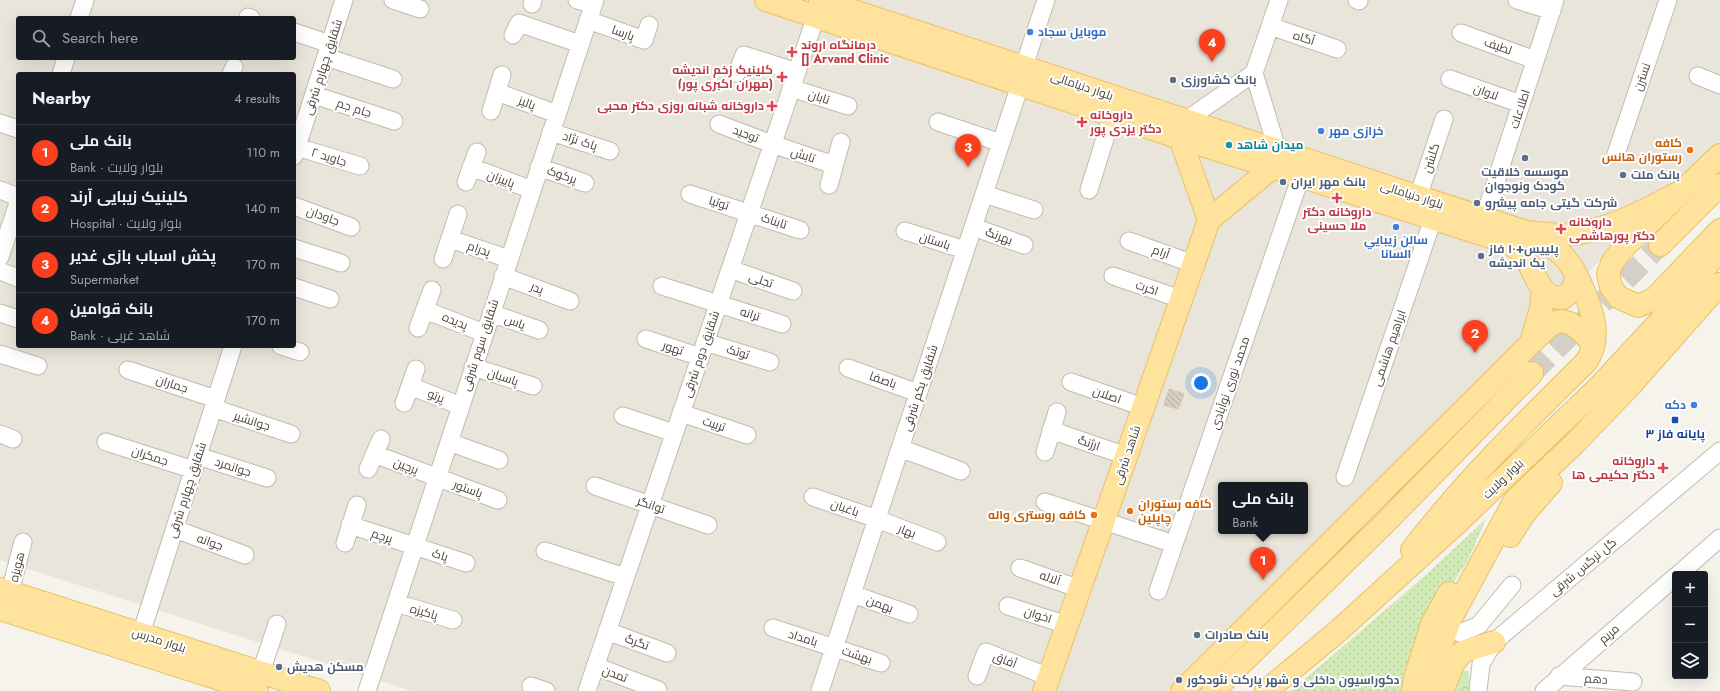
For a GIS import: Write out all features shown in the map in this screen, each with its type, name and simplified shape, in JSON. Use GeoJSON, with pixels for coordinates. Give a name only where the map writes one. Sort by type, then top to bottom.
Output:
{"type":"FeatureCollection","features":[{"type":"Feature","properties":{"kind":"main road","name":"بلوار دنیامالی"},"geometry":{"type":"LineString","coordinates":[[766,0],[820,4],[1022,76],[1182,130],[1276,159],[1418,197],[1526,232],[1571,234],[1601,228],[1641,212],[1684,190]]}},
{"type":"Feature","properties":{"kind":"main road","name":"بلوار دنیامالی"},"geometry":{"type":"LineString","coordinates":[[1022,76],[1112,116],[1182,130]]}},
{"type":"Feature","properties":{"kind":"main road"},"geometry":{"type":"LineString","coordinates":[[1182,130],[1209,220],[1276,159]]}},
{"type":"Feature","properties":{"kind":"main road"},"geometry":{"type":"LineString","coordinates":[[1720,155],[1623,248],[1612,262],[1608,274],[1611,287],[1618,297],[1628,303],[1638,306],[1654,299],[1720,230]]}},
{"type":"Feature","properties":{"kind":"main road","name":"بلوار دنیامالی"},"geometry":{"type":"LineString","coordinates":[[1276,159],[1301,176],[1510,244],[1522,254],[1542,289]]}},
{"type":"Feature","properties":{"kind":"main road"},"geometry":{"type":"LineString","coordinates":[[1660,245],[1720,185]]}},
{"type":"Feature","properties":{"kind":"main road","name":"شاهد شرقی"},"geometry":{"type":"LineString","coordinates":[[1046,684],[1209,220]]}},
{"type":"Feature","properties":{"kind":"main road"},"geometry":{"type":"LineString","coordinates":[[1377,595],[1438,516],[1522,426],[1591,356],[1594,328],[1592,313],[1590,304],[1572,266],[1564,255],[1542,240],[1526,232]]}},
{"type":"Feature","properties":{"kind":"main road","name":"بلوار ولایت"},"geometry":{"type":"LineString","coordinates":[[1266,691],[1336,632],[1457,523],[1598,388],[1677,303],[1720,249]]}},
{"type":"Feature","properties":{"kind":"main road"},"geometry":{"type":"LineString","coordinates":[[1542,289],[1552,297],[1564,298],[1572,292],[1577,276]]}},
{"type":"Feature","properties":{"kind":"main road"},"geometry":{"type":"LineString","coordinates":[[1428,691],[1430,676],[1450,620],[1515,500],[1600,418],[1720,284]]}},
{"type":"Feature","properties":{"kind":"main road"},"geometry":{"type":"LineString","coordinates":[[1531,343],[1541,308],[1542,289]]}},
{"type":"Feature","properties":{"kind":"main road"},"geometry":{"type":"LineString","coordinates":[[1182,691],[1531,343],[1553,324],[1560,322],[1570,323],[1580,329],[1593,345]]}},
{"type":"Feature","properties":{"kind":"main road"},"geometry":{"type":"LineString","coordinates":[[1213,691],[1386,522],[1532,373]]}},
{"type":"Feature","properties":{"kind":"main road"},"geometry":{"type":"LineString","coordinates":[[1440,650],[1460,633],[1487,575],[1524,514],[1556,477],[1600,418]]}},
{"type":"Feature","properties":{"kind":"main road"},"geometry":{"type":"LineString","coordinates":[[1413,691],[1415,678],[1432,624],[1493,513],[1512,470]]}},
{"type":"Feature","properties":{"kind":"main road","name":"بلوار مدرس"},"geometry":{"type":"LineString","coordinates":[[3,596],[139,643],[259,682],[319,691]]}},
{"type":"Feature","properties":{"kind":"main road"},"geometry":{"type":"LineString","coordinates":[[1442,691],[1453,664],[1462,652],[1494,642]]}},
{"type":"Feature","properties":{"kind":"street"},"geometry":{"type":"LineString","coordinates":[[80,16],[85,0]]}},
{"type":"Feature","properties":{"kind":"street","name":"شقایق چهارم شرقی"},"geometry":{"type":"LineString","coordinates":[[296,145],[301,111],[314,95],[344,0]]}},
{"type":"Feature","properties":{"kind":"street"},"geometry":{"type":"LineString","coordinates":[[393,0],[420,9]]}},
{"type":"Feature","properties":{"kind":"street"},"geometry":{"type":"LineString","coordinates":[[576,0],[592,8]]}},
{"type":"Feature","properties":{"kind":"street","name":"شقایق یکم شرقی"},"geometry":{"type":"LineString","coordinates":[[820,691],[1001,143],[1046,0]]}},
{"type":"Feature","properties":{"kind":"street"},"geometry":{"type":"LineString","coordinates":[[1182,130],[1254,73],[1279,0]]}},
{"type":"Feature","properties":{"kind":"street"},"geometry":{"type":"LineString","coordinates":[[1517,0],[1553,6]]}},
{"type":"Feature","properties":{"kind":"street","name":"نسترن"},"geometry":{"type":"LineString","coordinates":[[1616,154],[1668,0]]}},
{"type":"Feature","properties":{"kind":"street","name":"شقایق دوم شرقی"},"geometry":{"type":"LineString","coordinates":[[587,691],[820,4]]}},
{"type":"Feature","properties":{"kind":"street","name":"اطلاعات"},"geometry":{"type":"LineString","coordinates":[[1484,218],[1553,6]]}},
{"type":"Feature","properties":{"kind":"street","name":"پارسا"},"geometry":{"type":"LineString","coordinates":[[592,8],[644,40],[650,25]]}},
{"type":"Feature","properties":{"kind":"street","name":"شقایق سوم شرقی"},"geometry":{"type":"LineString","coordinates":[[367,691],[592,8]]}},
{"type":"Feature","properties":{"kind":"street"},"geometry":{"type":"LineString","coordinates":[[514,35],[519,23],[580,44]]}},
{"type":"Feature","properties":{"kind":"street","name":"آگاه"},"geometry":{"type":"LineString","coordinates":[[1270,26],[1337,49]]}},
{"type":"Feature","properties":{"kind":"street"},"geometry":{"type":"LineString","coordinates":[[296,33],[328,50],[393,80]]}},
{"type":"Feature","properties":{"kind":"street","name":"لطیف"},"geometry":{"type":"LineString","coordinates":[[1461,33],[1536,60]]}},
{"type":"Feature","properties":{"kind":"street"},"geometry":{"type":"LineString","coordinates":[[737,73],[744,55],[797,72]]}},
{"type":"Feature","properties":{"kind":"street"},"geometry":{"type":"LineString","coordinates":[[62,72],[65,60]]}},
{"type":"Feature","properties":{"kind":"street"},"geometry":{"type":"LineString","coordinates":[[1254,73],[1276,159]]}},
{"type":"Feature","properties":{"kind":"street"},"geometry":{"type":"LineString","coordinates":[[491,111],[502,75]]}},
{"type":"Feature","properties":{"kind":"street"},"geometry":{"type":"LineString","coordinates":[[1698,76],[1720,85]]}},
{"type":"Feature","properties":{"kind":"street","name":"لاوان"},"geometry":{"type":"LineString","coordinates":[[1450,79],[1521,104]]}},
{"type":"Feature","properties":{"kind":"street","name":"تابان"},"geometry":{"type":"LineString","coordinates":[[791,88],[848,106]]}},
{"type":"Feature","properties":{"kind":"street","name":"پالیز"},"geometry":{"type":"LineString","coordinates":[[497,92],[557,114]]}},
{"type":"Feature","properties":{"kind":"street","name":"جام جم"},"geometry":{"type":"LineString","coordinates":[[314,95],[394,121]]}},
{"type":"Feature","properties":{"kind":"street"},"geometry":{"type":"LineString","coordinates":[[1089,190],[1112,116]]}},
{"type":"Feature","properties":{"kind":"street","name":"گلشن"},"geometry":{"type":"LineString","coordinates":[[1418,197],[1444,118]]}},
{"type":"Feature","properties":{"kind":"street"},"geometry":{"type":"LineString","coordinates":[[938,122],[1001,143]]}},
{"type":"Feature","properties":{"kind":"street"},"geometry":{"type":"LineString","coordinates":[[0,123],[16,128]]}},
{"type":"Feature","properties":{"kind":"street","name":"توحید"},"geometry":{"type":"LineString","coordinates":[[719,124],[772,144]]}},
{"type":"Feature","properties":{"kind":"street","name":"پاک نژاد"},"geometry":{"type":"LineString","coordinates":[[551,132],[610,151]]}},
{"type":"Feature","properties":{"kind":"street"},"geometry":{"type":"LineString","coordinates":[[829,185],[841,142]]}},
{"type":"Feature","properties":{"kind":"street","name":"تابش"},"geometry":{"type":"LineString","coordinates":[[772,144],[834,165]]}},
{"type":"Feature","properties":{"kind":"street","name":"جاوید ۲"},"geometry":{"type":"LineString","coordinates":[[296,152],[360,166]]}},
{"type":"Feature","properties":{"kind":"street","name":"پاییزان"},"geometry":{"type":"LineString","coordinates":[[471,167],[532,190]]}},
{"type":"Feature","properties":{"kind":"street","name":"پرکوک"},"geometry":{"type":"LineString","coordinates":[[539,167],[585,182]]}},
{"type":"Feature","properties":{"kind":"street","name":"محمد نوری نوآبادی"},"geometry":{"type":"LineString","coordinates":[[1158,591],[1301,176]]}},
{"type":"Feature","properties":{"kind":"street"},"geometry":{"type":"LineString","coordinates":[[0,190],[16,195]]}},
{"type":"Feature","properties":{"kind":"street","name":"توتیا"},"geometry":{"type":"LineString","coordinates":[[690,194],[749,213]]}},
{"type":"Feature","properties":{"kind":"street"},"geometry":{"type":"LineString","coordinates":[[984,194],[1034,210]]}},
{"type":"Feature","properties":{"kind":"street","name":"جاودان"},"geometry":{"type":"LineString","coordinates":[[296,207],[351,227]]}},
{"type":"Feature","properties":{"kind":"street"},"geometry":{"type":"LineString","coordinates":[[0,257],[16,209]]}},
{"type":"Feature","properties":{"kind":"street","name":"تابناک"},"geometry":{"type":"LineString","coordinates":[[749,213],[800,230]]}},
{"type":"Feature","properties":{"kind":"street"},"geometry":{"type":"LineString","coordinates":[[443,259],[458,214]]}},
{"type":"Feature","properties":{"kind":"street","name":"ابراهیم هاشمی"},"geometry":{"type":"LineString","coordinates":[[1345,477],[1433,218]]}},
{"type":"Feature","properties":{"kind":"street","name":"بهرنگ"},"geometry":{"type":"LineString","coordinates":[[973,227],[1024,245]]}},
{"type":"Feature","properties":{"kind":"street","name":"باستان"},"geometry":{"type":"LineString","coordinates":[[905,231],[965,250]]}},
{"type":"Feature","properties":{"kind":"street","name":"پدرام"},"geometry":{"type":"LineString","coordinates":[[450,239],[509,259]]}},
{"type":"Feature","properties":{"kind":"street","name":"آرام"},"geometry":{"type":"LineString","coordinates":[[1129,240],[1194,264]]}},
{"type":"Feature","properties":{"kind":"street"},"geometry":{"type":"LineString","coordinates":[[296,249],[341,263]]}},
{"type":"Feature","properties":{"kind":"street","name":"تجلی"},"geometry":{"type":"LineString","coordinates":[[730,269],[793,291]]}},
{"type":"Feature","properties":{"kind":"street"},"geometry":{"type":"LineString","coordinates":[[0,271],[16,277]]}},
{"type":"Feature","properties":{"kind":"street","name":"پدر"},"geometry":{"type":"LineString","coordinates":[[503,276],[570,301]]}},
{"type":"Feature","properties":{"kind":"street","name":"اخرت"},"geometry":{"type":"LineString","coordinates":[[1113,276],[1181,299]]}},
{"type":"Feature","properties":{"kind":"street","name":"ترانه"},"geometry":{"type":"LineString","coordinates":[[662,286],[782,324]]}},
{"type":"Feature","properties":{"kind":"street"},"geometry":{"type":"LineString","coordinates":[[296,288],[330,299]]}},
{"type":"Feature","properties":{"kind":"street"},"geometry":{"type":"LineString","coordinates":[[418,328],[432,290]]}},
{"type":"Feature","properties":{"kind":"street","name":"پدیده"},"geometry":{"type":"LineString","coordinates":[[425,310],[484,333]]}},
{"type":"Feature","properties":{"kind":"street"},"geometry":{"type":"LineString","coordinates":[[0,313],[16,318]]}},
{"type":"Feature","properties":{"kind":"street","name":"یاس"},"geometry":{"type":"LineString","coordinates":[[491,313],[539,330]]}},
{"type":"Feature","properties":{"kind":"street","name":"تهور"},"geometry":{"type":"LineString","coordinates":[[646,339],[703,350]]}},
{"type":"Feature","properties":{"kind":"street","name":"شقایق چهارم شرقی"},"geometry":{"type":"LineString","coordinates":[[139,643],[232,348]]}},
{"type":"Feature","properties":{"kind":"street"},"geometry":{"type":"LineString","coordinates":[[288,348],[300,352]]}},
{"type":"Feature","properties":{"kind":"street","name":"توتک"},"geometry":{"type":"LineString","coordinates":[[703,350],[770,362]]}},
{"type":"Feature","properties":{"kind":"street"},"geometry":{"type":"LineString","coordinates":[[0,354],[38,366]]}},
{"type":"Feature","properties":{"kind":"street","name":"پاسبان"},"geometry":{"type":"LineString","coordinates":[[473,367],[533,386]]}},
{"type":"Feature","properties":{"kind":"street","name":"باصفا"},"geometry":{"type":"LineString","coordinates":[[848,368],[918,393]]}},
{"type":"Feature","properties":{"kind":"street"},"geometry":{"type":"LineString","coordinates":[[404,403],[416,369]]}},
{"type":"Feature","properties":{"kind":"street","name":"جماران"},"geometry":{"type":"LineString","coordinates":[[128,370],[215,404]]}},
{"type":"Feature","properties":{"kind":"street","name":"اصلان"},"geometry":{"type":"LineString","coordinates":[[1071,382],[1143,407]]}},
{"type":"Feature","properties":{"kind":"street","name":"پرتو"},"geometry":{"type":"LineString","coordinates":[[410,386],[460,406]]}},
{"type":"Feature","properties":{"kind":"street","name":"جوانشیر"},"geometry":{"type":"LineString","coordinates":[[215,404],[291,434]]}},
{"type":"Feature","properties":{"kind":"street"},"geometry":{"type":"LineString","coordinates":[[1045,452],[1057,412]]}},
{"type":"Feature","properties":{"kind":"street","name":"تربیت"},"geometry":{"type":"LineString","coordinates":[[681,413],[747,434]]}},
{"type":"Feature","properties":{"kind":"street"},"geometry":{"type":"LineString","coordinates":[[623,416],[674,433]]}},
{"type":"Feature","properties":{"kind":"street","name":"ارژنگ"},"geometry":{"type":"LineString","coordinates":[[1051,430],[1126,456]]}},
{"type":"Feature","properties":{"kind":"street","name":"پرچین"},"geometry":{"type":"LineString","coordinates":[[381,439],[371,462],[437,478]]}},
{"type":"Feature","properties":{"kind":"street","name":"جمکران"},"geometry":{"type":"LineString","coordinates":[[106,442],[196,463]]}},
{"type":"Feature","properties":{"kind":"street"},"geometry":{"type":"LineString","coordinates":[[449,442],[499,460]]}},
{"type":"Feature","properties":{"kind":"street"},"geometry":{"type":"LineString","coordinates":[[900,448],[961,471]]}},
{"type":"Feature","properties":{"kind":"street","name":"گل نرگس شرقی"},"geometry":{"type":"LineString","coordinates":[[1478,691],[1481,664],[1494,642],[1717,459]]}},
{"type":"Feature","properties":{"kind":"street","name":"جوانمرد"},"geometry":{"type":"LineString","coordinates":[[196,463],[267,478]]}},
{"type":"Feature","properties":{"kind":"street","name":"پاستور"},"geometry":{"type":"LineString","coordinates":[[437,478],[498,500]]}},
{"type":"Feature","properties":{"kind":"street","name":"توانگر"},"geometry":{"type":"LineString","coordinates":[[595,486],[708,525]]}},
{"type":"Feature","properties":{"kind":"street","name":"باغبان"},"geometry":{"type":"LineString","coordinates":[[813,497],[876,519]]}},
{"type":"Feature","properties":{"kind":"street"},"geometry":{"type":"LineString","coordinates":[[1045,502],[1174,544]]}},
{"type":"Feature","properties":{"kind":"street"},"geometry":{"type":"LineString","coordinates":[[345,543],[357,505]]}},
{"type":"Feature","properties":{"kind":"street","name":"بهار"},"geometry":{"type":"LineString","coordinates":[[876,519],[937,542]]}},
{"type":"Feature","properties":{"kind":"street","name":"پرچم"},"geometry":{"type":"LineString","coordinates":[[350,525],[414,546]]}},
{"type":"Feature","properties":{"kind":"street","name":"جوانه"},"geometry":{"type":"LineString","coordinates":[[175,529],[245,555]]}},
{"type":"Feature","properties":{"kind":"street"},"geometry":{"type":"LineString","coordinates":[[1682,571],[1720,538]]}},
{"type":"Feature","properties":{"kind":"street","name":"هویزه"},"geometry":{"type":"LineString","coordinates":[[3,596],[23,542]]}},
{"type":"Feature","properties":{"kind":"street","name":"پاک"},"geometry":{"type":"LineString","coordinates":[[414,546],[466,563]]}},
{"type":"Feature","properties":{"kind":"street"},"geometry":{"type":"LineString","coordinates":[[544,550],[625,578]]}},
{"type":"Feature","properties":{"kind":"street","name":"آلاله"},"geometry":{"type":"LineString","coordinates":[[1020,568],[1080,589]]}},
{"type":"Feature","properties":{"kind":"street","name":"مریم"},"geometry":{"type":"LineString","coordinates":[[1544,691],[1559,676],[1672,580]]}},
{"type":"Feature","properties":{"kind":"street"},"geometry":{"type":"LineString","coordinates":[[1460,633],[1479,625],[1512,585]]}},
{"type":"Feature","properties":{"kind":"street","name":"بهمن"},"geometry":{"type":"LineString","coordinates":[[852,594],[909,614]]}},
{"type":"Feature","properties":{"kind":"street","name":"پاکیزه"},"geometry":{"type":"LineString","coordinates":[[396,603],[453,620]]}},
{"type":"Feature","properties":{"kind":"street","name":"اخوان"},"geometry":{"type":"LineString","coordinates":[[1008,606],[1067,625]]}},
{"type":"Feature","properties":{"kind":"street"},"geometry":{"type":"LineString","coordinates":[[259,682],[277,624]]}},
{"type":"Feature","properties":{"kind":"street","name":"بامداد"},"geometry":{"type":"LineString","coordinates":[[773,628],[834,647]]}},
{"type":"Feature","properties":{"kind":"street","name":"تگرگ"},"geometry":{"type":"LineString","coordinates":[[607,631],[667,653]]}},
{"type":"Feature","properties":{"kind":"street","name":"بهشت"},"geometry":{"type":"LineString","coordinates":[[834,647],[881,663]]}},
{"type":"Feature","properties":{"kind":"street","name":"آفاق"},"geometry":{"type":"LineString","coordinates":[[977,676],[986,652],[1046,684]]}},
{"type":"Feature","properties":{"kind":"street","name":"تمدن"},"geometry":{"type":"LineString","coordinates":[[595,666],[658,690]]}},
{"type":"Feature","properties":{"kind":"street","name":"دهم"},"geometry":{"type":"LineString","coordinates":[[1559,676],[1633,682]]}},
{"type":"Feature","properties":{"kind":"shaded area"},"geometry":{"type":"Polygon","coordinates":[[[0,0],[1720,0],[1720,141],[1168,691],[412,691],[0,560],[0,0]]]}},
{"type":"Feature","properties":{"kind":"green space"},"geometry":{"type":"Polygon","coordinates":[[[1486,519],[1470,556],[1419,637],[1407,691],[1291,691],[1426,575],[1486,519]]]}},
{"type":"Feature","properties":{"kind":"green space"},"geometry":{"type":"Polygon","coordinates":[[[1457,670],[1468,671],[1472,691],[1450,691],[1457,670]]]}},
{"type":"Feature","properties":{"kind":"building"},"geometry":{"type":"Polygon","coordinates":[[[1169,389],[1184,394],[1178,409],[1164,405],[1169,389]]]}},
{"type":"Feature","properties":{"kind":"tunnel"},"geometry":{"type":"LineString","coordinates":[[1532,373],[1660,245]]}},
{"type":"Feature","properties":{"kind":"place","name":"موبایل سجاد"},"geometry":{"type":"Point","coordinates":[1030,32]}},
{"type":"Feature","properties":{"kind":"place","name":"درمانگاه اروند [] Arvand Clinic"},"geometry":{"type":"Point","coordinates":[792,52]}},
{"type":"Feature","properties":{"kind":"place","name":"بانک قوامین"},"geometry":{"type":"Point","coordinates":[1212,62]}},
{"type":"Feature","properties":{"kind":"place","name":"کلینیک زخم اندیشه (مهران اکبری پور)"},"geometry":{"type":"Point","coordinates":[782,77]}},
{"type":"Feature","properties":{"kind":"place","name":"بانک کشاورزی"},"geometry":{"type":"Point","coordinates":[1173,80]}},
{"type":"Feature","properties":{"kind":"place","name":"داروخانه شبانه روزی دکتر محبی"},"geometry":{"type":"Point","coordinates":[772,106]}},
{"type":"Feature","properties":{"kind":"place","name":"داروخانه دکتر یزدی پور"},"geometry":{"type":"Point","coordinates":[1082,122]}},
{"type":"Feature","properties":{"kind":"place","name":"خرازی مهر"},"geometry":{"type":"Point","coordinates":[1321,131]}},
{"type":"Feature","properties":{"kind":"place","name":"میدان شاهد"},"geometry":{"type":"Point","coordinates":[1229,145]}},
{"type":"Feature","properties":{"kind":"place","name":"کافه رستوران هانس"},"geometry":{"type":"Point","coordinates":[1690,150]}},
{"type":"Feature","properties":{"kind":"place","name":"موسسه خلاقیت کودک ونوجوان"},"geometry":{"type":"Point","coordinates":[1525,158]}},
{"type":"Feature","properties":{"kind":"place","name":"پخش اسباب بازی غدیر"},"geometry":{"type":"Point","coordinates":[968,167]}},
{"type":"Feature","properties":{"kind":"place","name":"بانک ملت"},"geometry":{"type":"Point","coordinates":[1623,175]}},
{"type":"Feature","properties":{"kind":"place","name":"بانک مهر ایران"},"geometry":{"type":"Point","coordinates":[1283,182]}},
{"type":"Feature","properties":{"kind":"place","name":"داروخانه دکتر ملا حسینی"},"geometry":{"type":"Point","coordinates":[1337,198]}},
{"type":"Feature","properties":{"kind":"place","name":"شرکت گیتی جامه پیشرو"},"geometry":{"type":"Point","coordinates":[1477,203]}},
{"type":"Feature","properties":{"kind":"place","name":"سالن زيبايي السانا"},"geometry":{"type":"Point","coordinates":[1396,227]}},
{"type":"Feature","properties":{"kind":"place","name":"داروخانه دکتر پورهاشمی"},"geometry":{"type":"Point","coordinates":[1561,229]}},
{"type":"Feature","properties":{"kind":"place","name":"پلییس+١٠ فاز یک اندیشه"},"geometry":{"type":"Point","coordinates":[1481,256]}},
{"type":"Feature","properties":{"kind":"place","name":"کلینیک زیبایی آرند"},"geometry":{"type":"Point","coordinates":[1475,353]}},
{"type":"Feature","properties":{"kind":"place","name":"دکه"},"geometry":{"type":"Point","coordinates":[1694,405]}},
{"type":"Feature","properties":{"kind":"place","name":"پایانه فاز ۳"},"geometry":{"type":"Point","coordinates":[1675,420]}},
{"type":"Feature","properties":{"kind":"place","name":"داروخانه دکتر حکیمی ها"},"geometry":{"type":"Point","coordinates":[1663,468]}},
{"type":"Feature","properties":{"kind":"place","name":"کافه رستوران چاپلین"},"geometry":{"type":"Point","coordinates":[1130,511]}},
{"type":"Feature","properties":{"kind":"place","name":"کافه روستری واله"},"geometry":{"type":"Point","coordinates":[1094,515]}},
{"type":"Feature","properties":{"kind":"place","name":"بانک ملی"},"geometry":{"type":"Point","coordinates":[1263,580]}},
{"type":"Feature","properties":{"kind":"place","name":"بانک صادرات"},"geometry":{"type":"Point","coordinates":[1197,635]}},
{"type":"Feature","properties":{"kind":"place","name":"مسکن هدیش"},"geometry":{"type":"Point","coordinates":[279,667]}},
{"type":"Feature","properties":{"kind":"place","name":"دکوراسیون داخلی و شهر پارکت نئودکور"},"geometry":{"type":"Point","coordinates":[1179,680]}}]}
